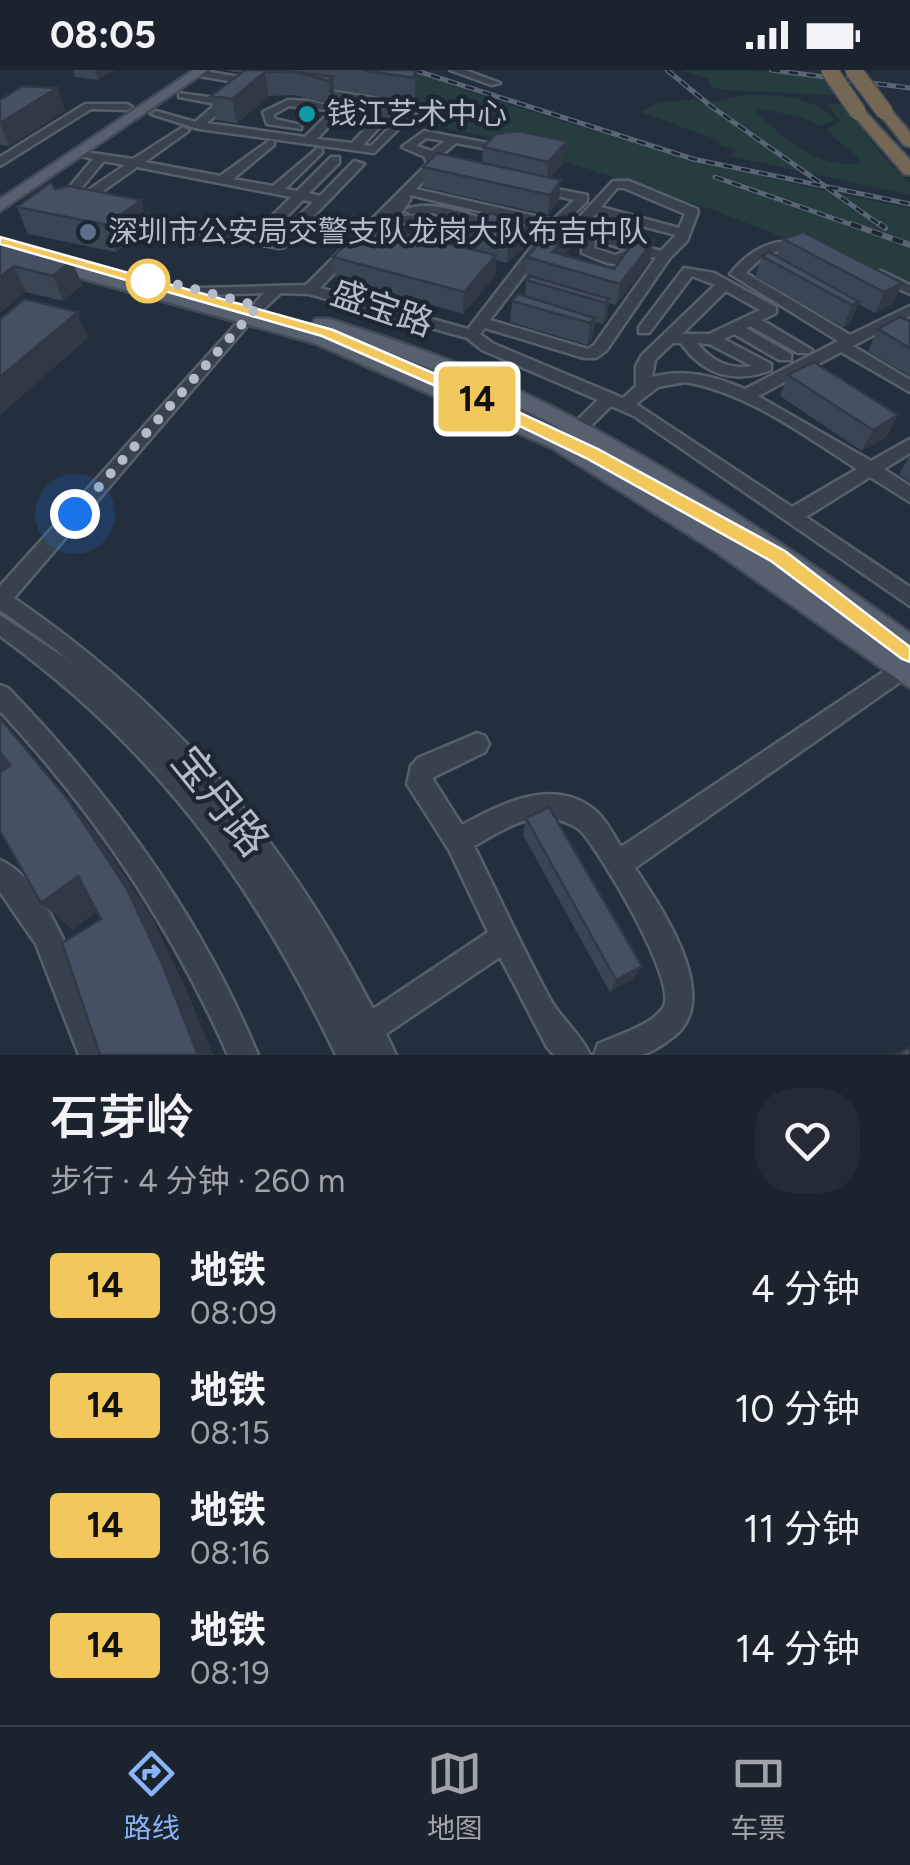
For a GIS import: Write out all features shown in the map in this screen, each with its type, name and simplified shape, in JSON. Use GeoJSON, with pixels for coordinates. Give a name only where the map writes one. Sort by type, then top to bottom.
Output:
{"type":"FeatureCollection","features":[{"type":"Feature","properties":{"kind":"highway"},"geometry":{"type":"LineString","coordinates":[[829,70],[858,112],[910,170]]}},
{"type":"Feature","properties":{"kind":"highway"},"geometry":{"type":"LineString","coordinates":[[853,70],[910,142]]}},
{"type":"Feature","properties":{"kind":"main road"},"geometry":{"type":"LineString","coordinates":[[0,209],[8,192],[126,107],[199,72]]}},
{"type":"Feature","properties":{"kind":"main road"},"geometry":{"type":"LineString","coordinates":[[8,192],[82,153],[199,72]]}},
{"type":"Feature","properties":{"kind":"main road","name":"盛宝路"},"geometry":{"type":"LineString","coordinates":[[3,250],[204,291],[379,362],[560,443],[908,665]]}},
{"type":"Feature","properties":{"kind":"main road","name":"盛宝路"},"geometry":{"type":"LineString","coordinates":[[3,250],[399,348],[578,429],[747,533],[908,665]]}},
{"type":"Feature","properties":{"kind":"street"},"geometry":{"type":"LineString","coordinates":[[199,72],[262,70]]}},
{"type":"Feature","properties":{"kind":"street"},"geometry":{"type":"LineString","coordinates":[[455,70],[495,84]]}},
{"type":"Feature","properties":{"kind":"street"},"geometry":{"type":"LineString","coordinates":[[199,72],[268,84]]}},
{"type":"Feature","properties":{"kind":"street"},"geometry":{"type":"LineString","coordinates":[[200,126],[199,121],[251,82]]}},
{"type":"Feature","properties":{"kind":"street"},"geometry":{"type":"LineString","coordinates":[[156,114],[313,146],[374,150],[414,109],[301,90]]}},
{"type":"Feature","properties":{"kind":"street"},"geometry":{"type":"LineString","coordinates":[[183,95],[224,102]]}},
{"type":"Feature","properties":{"kind":"street"},"geometry":{"type":"LineString","coordinates":[[274,192],[313,146],[318,130],[351,97]]}},
{"type":"Feature","properties":{"kind":"street"},"geometry":{"type":"LineString","coordinates":[[318,130],[275,124],[267,114],[289,101],[340,109]]}},
{"type":"Feature","properties":{"kind":"street"},"geometry":{"type":"LineString","coordinates":[[59,104],[126,107]]}},
{"type":"Feature","properties":{"kind":"street"},"geometry":{"type":"LineString","coordinates":[[355,147],[395,104]]}},
{"type":"Feature","properties":{"kind":"street"},"geometry":{"type":"LineString","coordinates":[[0,162],[89,106]]}},
{"type":"Feature","properties":{"kind":"street"},"geometry":{"type":"LineString","coordinates":[[184,130],[78,205],[255,241],[284,242],[358,164]]}},
{"type":"Feature","properties":{"kind":"street"},"geometry":{"type":"LineString","coordinates":[[468,172],[408,148],[428,134],[493,147],[512,145]]}},
{"type":"Feature","properties":{"kind":"street"},"geometry":{"type":"LineString","coordinates":[[310,290],[362,236],[411,194],[433,160],[454,138]]}},
{"type":"Feature","properties":{"kind":"street"},"geometry":{"type":"LineString","coordinates":[[222,181],[270,143]]}},
{"type":"Feature","properties":{"kind":"street"},"geometry":{"type":"LineString","coordinates":[[480,160],[493,147]]}},
{"type":"Feature","properties":{"kind":"street"},"geometry":{"type":"LineString","coordinates":[[82,153],[324,200]]}},
{"type":"Feature","properties":{"kind":"street"},"geometry":{"type":"LineString","coordinates":[[89,216],[72,211],[68,200],[101,157]]}},
{"type":"Feature","properties":{"kind":"street"},"geometry":{"type":"LineString","coordinates":[[255,241],[336,160]]}},
{"type":"Feature","properties":{"kind":"street"},"geometry":{"type":"LineString","coordinates":[[568,195],[580,181]]}},
{"type":"Feature","properties":{"kind":"street"},"geometry":{"type":"LineString","coordinates":[[477,329],[512,278],[583,198],[518,184]]}},
{"type":"Feature","properties":{"kind":"street"},"geometry":{"type":"LineString","coordinates":[[204,291],[310,290],[586,354],[600,348],[620,315],[684,233],[693,213],[636,188],[616,184],[592,209],[582,232]]}},
{"type":"Feature","properties":{"kind":"street"},"geometry":{"type":"LineString","coordinates":[[615,215],[636,188]]}},
{"type":"Feature","properties":{"kind":"street"},"geometry":{"type":"LineString","coordinates":[[411,194],[409,209],[434,209],[504,231],[510,220]]}},
{"type":"Feature","properties":{"kind":"street"},"geometry":{"type":"LineString","coordinates":[[411,194],[510,220],[526,235]]}},
{"type":"Feature","properties":{"kind":"street"},"geometry":{"type":"LineString","coordinates":[[411,194],[396,209],[396,220],[418,218],[430,230],[462,236],[479,228]]}},
{"type":"Feature","properties":{"kind":"street"},"geometry":{"type":"LineString","coordinates":[[411,194],[582,232],[664,256]]}},
{"type":"Feature","properties":{"kind":"street"},"geometry":{"type":"LineString","coordinates":[[637,221],[654,195]]}},
{"type":"Feature","properties":{"kind":"street"},"geometry":{"type":"LineString","coordinates":[[658,226],[673,202]]}},
{"type":"Feature","properties":{"kind":"street"},"geometry":{"type":"LineString","coordinates":[[592,209],[684,233]]}},
{"type":"Feature","properties":{"kind":"street"},"geometry":{"type":"LineString","coordinates":[[441,214],[443,220],[526,235],[554,228]]}},
{"type":"Feature","properties":{"kind":"street"},"geometry":{"type":"LineString","coordinates":[[362,236],[382,241]]}},
{"type":"Feature","properties":{"kind":"street"},"geometry":{"type":"LineString","coordinates":[[820,252],[780,243],[764,248],[738,272],[739,278],[910,387]]}},
{"type":"Feature","properties":{"kind":"street"},"geometry":{"type":"LineString","coordinates":[[753,258],[768,267]]}},
{"type":"Feature","properties":{"kind":"street"},"geometry":{"type":"LineString","coordinates":[[862,268],[910,290]]}},
{"type":"Feature","properties":{"kind":"street"},"geometry":{"type":"LineString","coordinates":[[496,269],[528,288]]}},
{"type":"Feature","properties":{"kind":"street"},"geometry":{"type":"LineString","coordinates":[[644,330],[686,272],[696,272],[822,340]]}},
{"type":"Feature","properties":{"kind":"street"},"geometry":{"type":"LineString","coordinates":[[644,385],[644,366],[724,285]]}},
{"type":"Feature","properties":{"kind":"street"},"geometry":{"type":"LineString","coordinates":[[0,599],[277,288]]}},
{"type":"Feature","properties":{"kind":"street"},"geometry":{"type":"LineString","coordinates":[[498,300],[516,306]]}},
{"type":"Feature","properties":{"kind":"street"},"geometry":{"type":"LineString","coordinates":[[602,310],[620,315]]}},
{"type":"Feature","properties":{"kind":"street"},"geometry":{"type":"LineString","coordinates":[[670,338],[712,339],[771,310]]}},
{"type":"Feature","properties":{"kind":"street"},"geometry":{"type":"LineString","coordinates":[[746,396],[910,310]]}},
{"type":"Feature","properties":{"kind":"street"},"geometry":{"type":"LineString","coordinates":[[751,320],[804,350]]}},
{"type":"Feature","properties":{"kind":"street"},"geometry":{"type":"LineString","coordinates":[[734,328],[786,358]]}},
{"type":"Feature","properties":{"kind":"street"},"geometry":{"type":"LineString","coordinates":[[477,329],[488,346],[618,401],[794,516],[910,598]]}},
{"type":"Feature","properties":{"kind":"street"},"geometry":{"type":"LineString","coordinates":[[589,329],[608,335]]}},
{"type":"Feature","properties":{"kind":"street"},"geometry":{"type":"LineString","coordinates":[[688,341],[699,358],[736,374],[765,368],[712,339]]}},
{"type":"Feature","properties":{"kind":"street"},"geometry":{"type":"LineString","coordinates":[[578,429],[644,385],[686,376],[746,396],[910,495]]}},
{"type":"Feature","properties":{"kind":"street"},"geometry":{"type":"LineString","coordinates":[[794,516],[870,469],[905,438]]}},
{"type":"Feature","properties":{"kind":"street","name":"宝丹路"},"geometry":{"type":"LineString","coordinates":[[0,599],[97,668],[211,783],[263,849],[308,919],[374,1042]]}},
{"type":"Feature","properties":{"kind":"street","name":"宝丹路"},"geometry":{"type":"LineString","coordinates":[[0,624],[66,669],[109,706],[194,797],[244,864],[288,934],[352,1055]]}},
{"type":"Feature","properties":{"kind":"street"},"geometry":{"type":"LineString","coordinates":[[618,864],[908,665]]}},
{"type":"Feature","properties":{"kind":"street"},"geometry":{"type":"LineString","coordinates":[[0,695],[64,760],[126,839],[208,972],[242,1055]]}},
{"type":"Feature","properties":{"kind":"street"},"geometry":{"type":"LineString","coordinates":[[477,744],[427,766],[420,774],[419,784],[458,841],[503,939],[557,1037],[575,1055]]}},
{"type":"Feature","properties":{"kind":"street"},"geometry":{"type":"LineString","coordinates":[[458,841],[526,807],[551,803],[574,810],[588,821],[618,864],[680,978],[682,1000],[675,1016],[609,1055]]}},
{"type":"Feature","properties":{"kind":"street"},"geometry":{"type":"LineString","coordinates":[[0,874],[15,886],[43,924],[94,1055]]}},
{"type":"Feature","properties":{"kind":"street"},"geometry":{"type":"LineString","coordinates":[[374,1042],[503,939]]}},
{"type":"Feature","properties":{"kind":"green space"},"geometry":{"type":"Polygon","coordinates":[[[406,70],[655,149],[910,208],[910,286],[713,210],[497,139],[412,121],[419,106],[406,70]]]}},
{"type":"Feature","properties":{"kind":"green space"},"geometry":{"type":"Polygon","coordinates":[[[680,70],[754,70],[826,80],[837,95],[724,90],[710,86],[709,79],[680,70]]]}},
{"type":"Feature","properties":{"kind":"green space"},"geometry":{"type":"Polygon","coordinates":[[[743,95],[792,98],[814,105],[834,120],[821,126],[799,116],[753,108],[801,149],[830,161],[862,163],[827,129],[841,121],[826,104],[843,104],[885,159],[910,183],[910,195],[731,156],[736,150],[718,144],[720,141],[641,112],[659,103],[695,99],[702,104],[743,95]]]}},
{"type":"Feature","properties":{"kind":"building"},"geometry":{"type":"Polygon","coordinates":[[[245,70],[291,71],[265,72],[232,99],[211,96],[245,70]]]}},
{"type":"Feature","properties":{"kind":"building"},"geometry":{"type":"Polygon","coordinates":[[[362,70],[415,70],[414,78],[362,70]]]}},
{"type":"Feature","properties":{"kind":"building"},"geometry":{"type":"Polygon","coordinates":[[[293,71],[333,77],[329,81],[293,71]]]}},
{"type":"Feature","properties":{"kind":"building"},"geometry":{"type":"Polygon","coordinates":[[[23,86],[57,88],[0,123],[0,100],[23,86]]]}},
{"type":"Feature","properties":{"kind":"building"},"geometry":{"type":"Polygon","coordinates":[[[518,131],[567,141],[548,162],[483,147],[496,134],[518,131]]]}},
{"type":"Feature","properties":{"kind":"building"},"geometry":{"type":"Polygon","coordinates":[[[437,153],[561,180],[550,195],[423,167],[437,153]]]}},
{"type":"Feature","properties":{"kind":"building"},"geometry":{"type":"Polygon","coordinates":[[[51,182],[55,189],[69,186],[141,200],[107,225],[17,207],[51,182]]]}},
{"type":"Feature","properties":{"kind":"building"},"geometry":{"type":"Polygon","coordinates":[[[490,213],[530,224],[508,242],[471,233],[490,213]]]}},
{"type":"Feature","properties":{"kind":"building"},"geometry":{"type":"Polygon","coordinates":[[[564,215],[580,220],[552,252],[614,269],[632,244],[654,240],[620,284],[527,257],[564,215]]]}},
{"type":"Feature","properties":{"kind":"building"},"geometry":{"type":"Polygon","coordinates":[[[365,225],[496,255],[464,292],[333,257],[365,225]]]}},
{"type":"Feature","properties":{"kind":"building"},"geometry":{"type":"Polygon","coordinates":[[[803,232],[902,283],[884,292],[783,239],[803,232]]]}},
{"type":"Feature","properties":{"kind":"building"},"geometry":{"type":"Polygon","coordinates":[[[0,242],[72,260],[53,276],[14,266],[0,277],[0,242]]]}},
{"type":"Feature","properties":{"kind":"building"},"geometry":{"type":"Polygon","coordinates":[[[769,252],[859,302],[852,305],[762,256],[769,252]]]}},
{"type":"Feature","properties":{"kind":"building"},"geometry":{"type":"Polygon","coordinates":[[[530,276],[609,299],[606,303],[526,280],[530,276]]]}},
{"type":"Feature","properties":{"kind":"building"},"geometry":{"type":"Polygon","coordinates":[[[518,294],[595,318],[590,323],[512,301],[518,294]]]}},
{"type":"Feature","properties":{"kind":"building"},"geometry":{"type":"Polygon","coordinates":[[[25,299],[78,312],[0,377],[0,319],[25,299]]]}},
{"type":"Feature","properties":{"kind":"building"},"geometry":{"type":"Polygon","coordinates":[[[900,317],[910,321],[910,348],[878,329],[900,317]]]}},
{"type":"Feature","properties":{"kind":"building"},"geometry":{"type":"Polygon","coordinates":[[[814,362],[898,415],[873,430],[788,375],[814,362]]]}},
{"type":"Feature","properties":{"kind":"building"},"geometry":{"type":"Polygon","coordinates":[[[0,718],[69,801],[127,889],[198,1055],[100,1055],[62,943],[101,919],[78,876],[41,903],[0,831],[0,773],[10,765],[0,752],[0,718]]]}},
{"type":"Feature","properties":{"kind":"building"},"geometry":{"type":"Polygon","coordinates":[[[549,807],[642,966],[616,980],[526,818],[549,807]]]}},
{"type":"Feature","properties":{"kind":"railway"},"geometry":{"type":"LineString","coordinates":[[414,70],[693,159],[825,186]]}},
{"type":"Feature","properties":{"kind":"railway"},"geometry":{"type":"LineString","coordinates":[[667,70],[712,107],[825,186]]}},
{"type":"Feature","properties":{"kind":"railway"},"geometry":{"type":"LineString","coordinates":[[771,70],[910,88]]}},
{"type":"Feature","properties":{"kind":"railway"},"geometry":{"type":"LineString","coordinates":[[715,177],[858,227]]}},
{"type":"Feature","properties":{"kind":"railway"},"geometry":{"type":"LineString","coordinates":[[825,186],[910,204]]}},
{"type":"Feature","properties":{"kind":"railway"},"geometry":{"type":"LineString","coordinates":[[825,186],[883,227]]}},
{"type":"Feature","properties":{"kind":"railway"},"geometry":{"type":"LineString","coordinates":[[851,224],[910,245]]}},
{"type":"Feature","properties":{"kind":"railway"},"geometry":{"type":"LineString","coordinates":[[880,224],[885,228]]}},
{"type":"Feature","properties":{"kind":"metro line","name":"14"},"geometry":{"type":"LineString","coordinates":[[0,241],[328,333],[451,387],[592,454],[778,556],[910,653]]}},
{"type":"Feature","properties":{"kind":"place","name":"钱江艺术中心"},"geometry":{"type":"Point","coordinates":[307,114]}},
{"type":"Feature","properties":{"kind":"place","name":"深圳市公安局交警支队龙岗大队布吉中队"},"geometry":{"type":"Point","coordinates":[88,232]}},
{"type":"Feature","properties":{"kind":"route"},"geometry":{"type":"LineString","coordinates":[[75,514],[258,306],[145,276],[148,281]]}}]}
